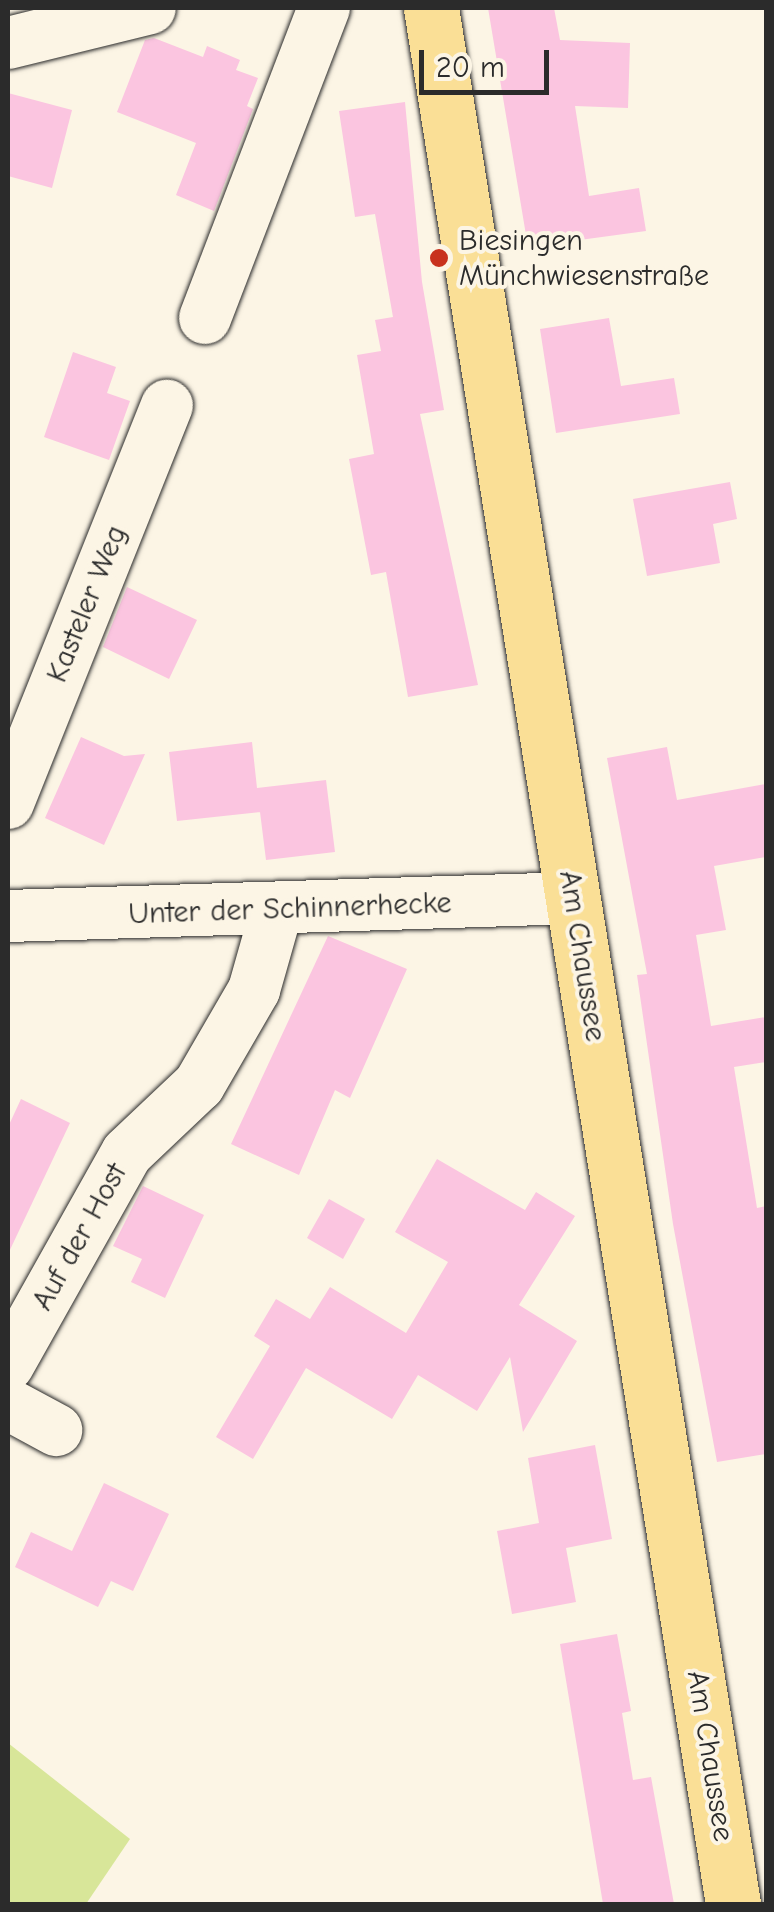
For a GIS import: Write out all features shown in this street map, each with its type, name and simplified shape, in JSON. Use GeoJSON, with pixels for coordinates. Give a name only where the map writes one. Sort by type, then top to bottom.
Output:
{"type":"FeatureCollection","features":[{"type":"Feature","properties":{"kind":"main road","name":"Am Chaussee"},"geometry":{"type":"LineString","coordinates":[[431,8],[733,1904]]}},
{"type":"Feature","properties":{"kind":"street"},"geometry":{"type":"LineString","coordinates":[[8,43],[150,8]]}},
{"type":"Feature","properties":{"kind":"street"},"geometry":{"type":"LineString","coordinates":[[205,318],[324,8]]}},
{"type":"Feature","properties":{"kind":"street","name":"Kasteler Weg"},"geometry":{"type":"LineString","coordinates":[[8,803],[167,406]]}},
{"type":"Feature","properties":{"kind":"street","name":"Unter der Schinnerhecke"},"geometry":{"type":"LineString","coordinates":[[8,916],[276,912],[573,898]]}},
{"type":"Feature","properties":{"kind":"street","name":"Auf der Host"},"geometry":{"type":"LineString","coordinates":[[8,1364],[127,1153],[200,1084],[254,990],[276,912]]}},
{"type":"Feature","properties":{"kind":"street"},"geometry":{"type":"LineString","coordinates":[[8,1404],[56,1430]]}},
{"type":"Feature","properties":{"kind":"green space"},"geometry":{"type":"Polygon","coordinates":[[[8,1743],[130,1839],[86,1904],[8,1904],[8,1743]]]}},
{"type":"Feature","properties":{"kind":"building"},"geometry":{"type":"Polygon","coordinates":[[[488,8],[554,8],[560,40],[630,43],[628,108],[575,106],[589,196],[639,188],[646,231],[528,247],[488,8]]]}},
{"type":"Feature","properties":{"kind":"building"},"geometry":{"type":"Polygon","coordinates":[[[154,38],[203,57],[207,46],[240,60],[236,70],[258,78],[247,106],[253,109],[214,211],[176,195],[196,143],[117,112],[145,40],[154,38]]]}},
{"type":"Feature","properties":{"kind":"building"},"geometry":{"type":"Polygon","coordinates":[[[8,93],[72,110],[52,188],[8,176],[8,93]]]}},
{"type":"Feature","properties":{"kind":"building"},"geometry":{"type":"Polygon","coordinates":[[[405,102],[422,282],[444,410],[420,414],[478,685],[408,697],[386,572],[371,575],[349,459],[374,454],[357,355],[381,351],[375,320],[393,317],[375,214],[355,217],[339,111],[405,102]]]}},
{"type":"Feature","properties":{"kind":"building"},"geometry":{"type":"Polygon","coordinates":[[[609,318],[621,386],[674,378],[680,414],[556,433],[540,329],[609,318]]]}},
{"type":"Feature","properties":{"kind":"building"},"geometry":{"type":"Polygon","coordinates":[[[73,352],[116,367],[107,393],[130,401],[109,460],[44,437],[73,352]]]}},
{"type":"Feature","properties":{"kind":"building"},"geometry":{"type":"Polygon","coordinates":[[[730,482],[737,519],[713,524],[720,563],[647,576],[633,499],[730,482]]]}},
{"type":"Feature","properties":{"kind":"building"},"geometry":{"type":"Polygon","coordinates":[[[127,587],[197,620],[169,679],[103,647],[127,587]]]}},
{"type":"Feature","properties":{"kind":"building"},"geometry":{"type":"Polygon","coordinates":[[[81,737],[124,756],[145,754],[104,845],[45,818],[81,737]]]}},
{"type":"Feature","properties":{"kind":"building"},"geometry":{"type":"Polygon","coordinates":[[[252,742],[257,788],[326,780],[335,852],[266,860],[260,812],[177,821],[169,752],[252,742]]]}},
{"type":"Feature","properties":{"kind":"building"},"geometry":{"type":"Polygon","coordinates":[[[667,747],[677,800],[766,784],[766,857],[714,866],[726,930],[696,935],[711,1026],[766,1017],[766,1062],[734,1067],[757,1208],[766,1206],[766,1454],[717,1462],[673,1224],[637,975],[647,974],[607,758],[667,747]]]}},
{"type":"Feature","properties":{"kind":"building"},"geometry":{"type":"Polygon","coordinates":[[[328,936],[407,969],[350,1098],[335,1090],[299,1175],[231,1144],[328,936]]]}},
{"type":"Feature","properties":{"kind":"building"},"geometry":{"type":"Polygon","coordinates":[[[21,1099],[70,1123],[8,1254],[8,1127],[21,1099]]]}},
{"type":"Feature","properties":{"kind":"building"},"geometry":{"type":"Polygon","coordinates":[[[437,1159],[525,1210],[536,1192],[575,1216],[519,1305],[577,1341],[523,1432],[510,1357],[477,1411],[418,1375],[392,1419],[306,1368],[253,1459],[216,1437],[270,1346],[254,1336],[276,1299],[310,1319],[330,1287],[406,1333],[448,1262],[395,1232],[437,1159]]]}},
{"type":"Feature","properties":{"kind":"building"},"geometry":{"type":"Polygon","coordinates":[[[143,1186],[204,1215],[165,1298],[131,1282],[142,1259],[113,1246],[143,1186]]]}},
{"type":"Feature","properties":{"kind":"building"},"geometry":{"type":"Polygon","coordinates":[[[329,1199],[365,1219],[343,1259],[307,1238],[329,1199]]]}},
{"type":"Feature","properties":{"kind":"building"},"geometry":{"type":"Polygon","coordinates":[[[595,1445],[612,1539],[566,1548],[576,1602],[512,1614],[497,1531],[539,1523],[528,1458],[595,1445]]]}},
{"type":"Feature","properties":{"kind":"building"},"geometry":{"type":"Polygon","coordinates":[[[104,1483],[169,1514],[133,1591],[111,1581],[98,1607],[15,1567],[31,1532],[72,1551],[104,1483]]]}},
{"type":"Feature","properties":{"kind":"building"},"geometry":{"type":"Polygon","coordinates":[[[617,1634],[631,1711],[622,1713],[633,1780],[651,1777],[674,1904],[603,1904],[560,1644],[617,1634]]]}},
{"type":"Feature","properties":{"kind":"place","name":"Biesingen Münchwiesenstraße"},"geometry":{"type":"Point","coordinates":[439,258]}}]}
